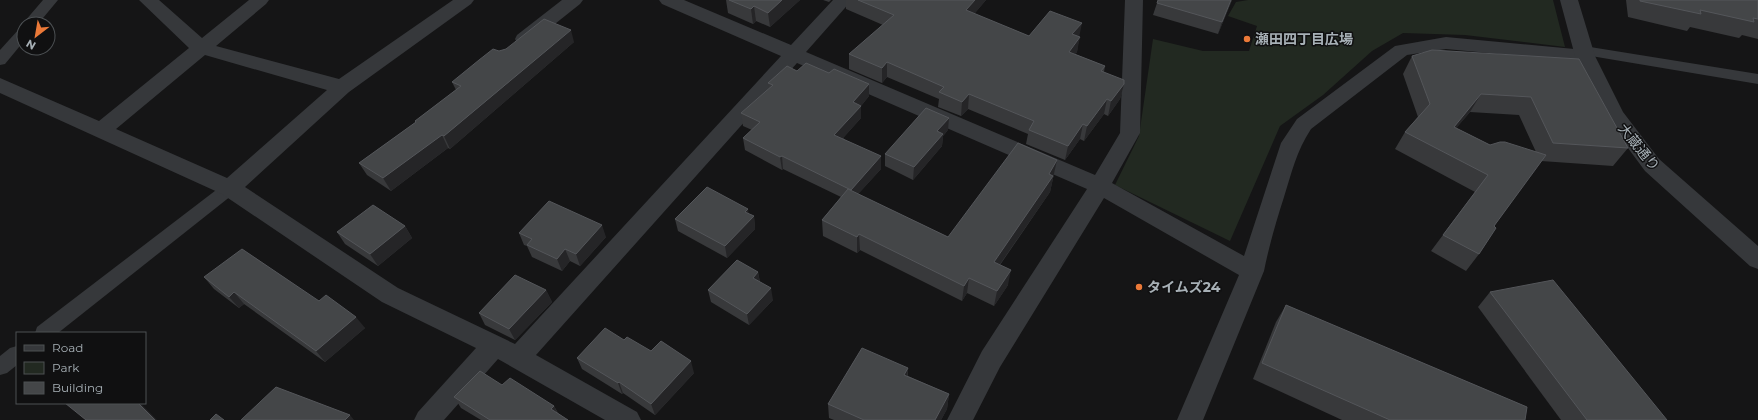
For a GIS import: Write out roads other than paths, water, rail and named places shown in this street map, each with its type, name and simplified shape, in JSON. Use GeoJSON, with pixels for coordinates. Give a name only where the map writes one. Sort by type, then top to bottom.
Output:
{"type":"FeatureCollection","features":[{"type":"Feature","properties":{"kind":"street"},"geometry":{"type":"LineString","coordinates":[[148,0],[201,48],[342,86]]}},
{"type":"Feature","properties":{"kind":"street"},"geometry":{"type":"LineString","coordinates":[[100,131],[260,0]]}},
{"type":"Feature","properties":{"kind":"street"},"geometry":{"type":"LineString","coordinates":[[230,188],[342,86],[465,0]]}},
{"type":"Feature","properties":{"kind":"street"},"geometry":{"type":"LineString","coordinates":[[509,52],[574,0]]}},
{"type":"Feature","properties":{"kind":"street"},"geometry":{"type":"LineString","coordinates":[[668,0],[1100,186],[1252,271]]}},
{"type":"Feature","properties":{"kind":"street"},"geometry":{"type":"LineString","coordinates":[[518,357],[844,0]]}},
{"type":"Feature","properties":{"kind":"street"},"geometry":{"type":"LineString","coordinates":[[960,420],[991,360],[1100,186],[1130,133],[1134,0]]}},
{"type":"Feature","properties":{"kind":"street","name":"大蔵通り"},"geometry":{"type":"LineString","coordinates":[[1569,0],[1585,54],[1615,116],[1652,165],[1758,260]]}},
{"type":"Feature","properties":{"kind":"street"},"geometry":{"type":"LineString","coordinates":[[1190,420],[1252,271],[1258,245],[1291,143],[1304,124],[1402,50],[1446,43],[1585,54]]}},
{"type":"Feature","properties":{"kind":"street"},"geometry":{"type":"LineString","coordinates":[[0,84],[100,131],[230,188],[390,295],[518,357],[628,420]]}},
{"type":"Feature","properties":{"kind":"street"},"geometry":{"type":"LineString","coordinates":[[427,420],[494,346]]}},
{"type":"Feature","properties":{"kind":"lane"},"geometry":{"type":"LineString","coordinates":[[37,16],[51,0]]}},
{"type":"Feature","properties":{"kind":"lane"},"geometry":{"type":"LineString","coordinates":[[0,60],[16,41]]}},
{"type":"Feature","properties":{"kind":"lane"},"geometry":{"type":"LineString","coordinates":[[1585,54],[1758,79]]}},
{"type":"Feature","properties":{"kind":"lane"},"geometry":{"type":"LineString","coordinates":[[45,332],[230,188]]}},
{"type":"Feature","properties":{"kind":"lane"},"geometry":{"type":"LineString","coordinates":[[0,367],[16,355]]}},
{"type":"Feature","properties":{"kind":"place","name":"瀬田四丁目広場"},"geometry":{"type":"Point","coordinates":[1247,39]}},
{"type":"Feature","properties":{"kind":"place","name":"タイムズ24"},"geometry":{"type":"Point","coordinates":[1139,287]}}]}
